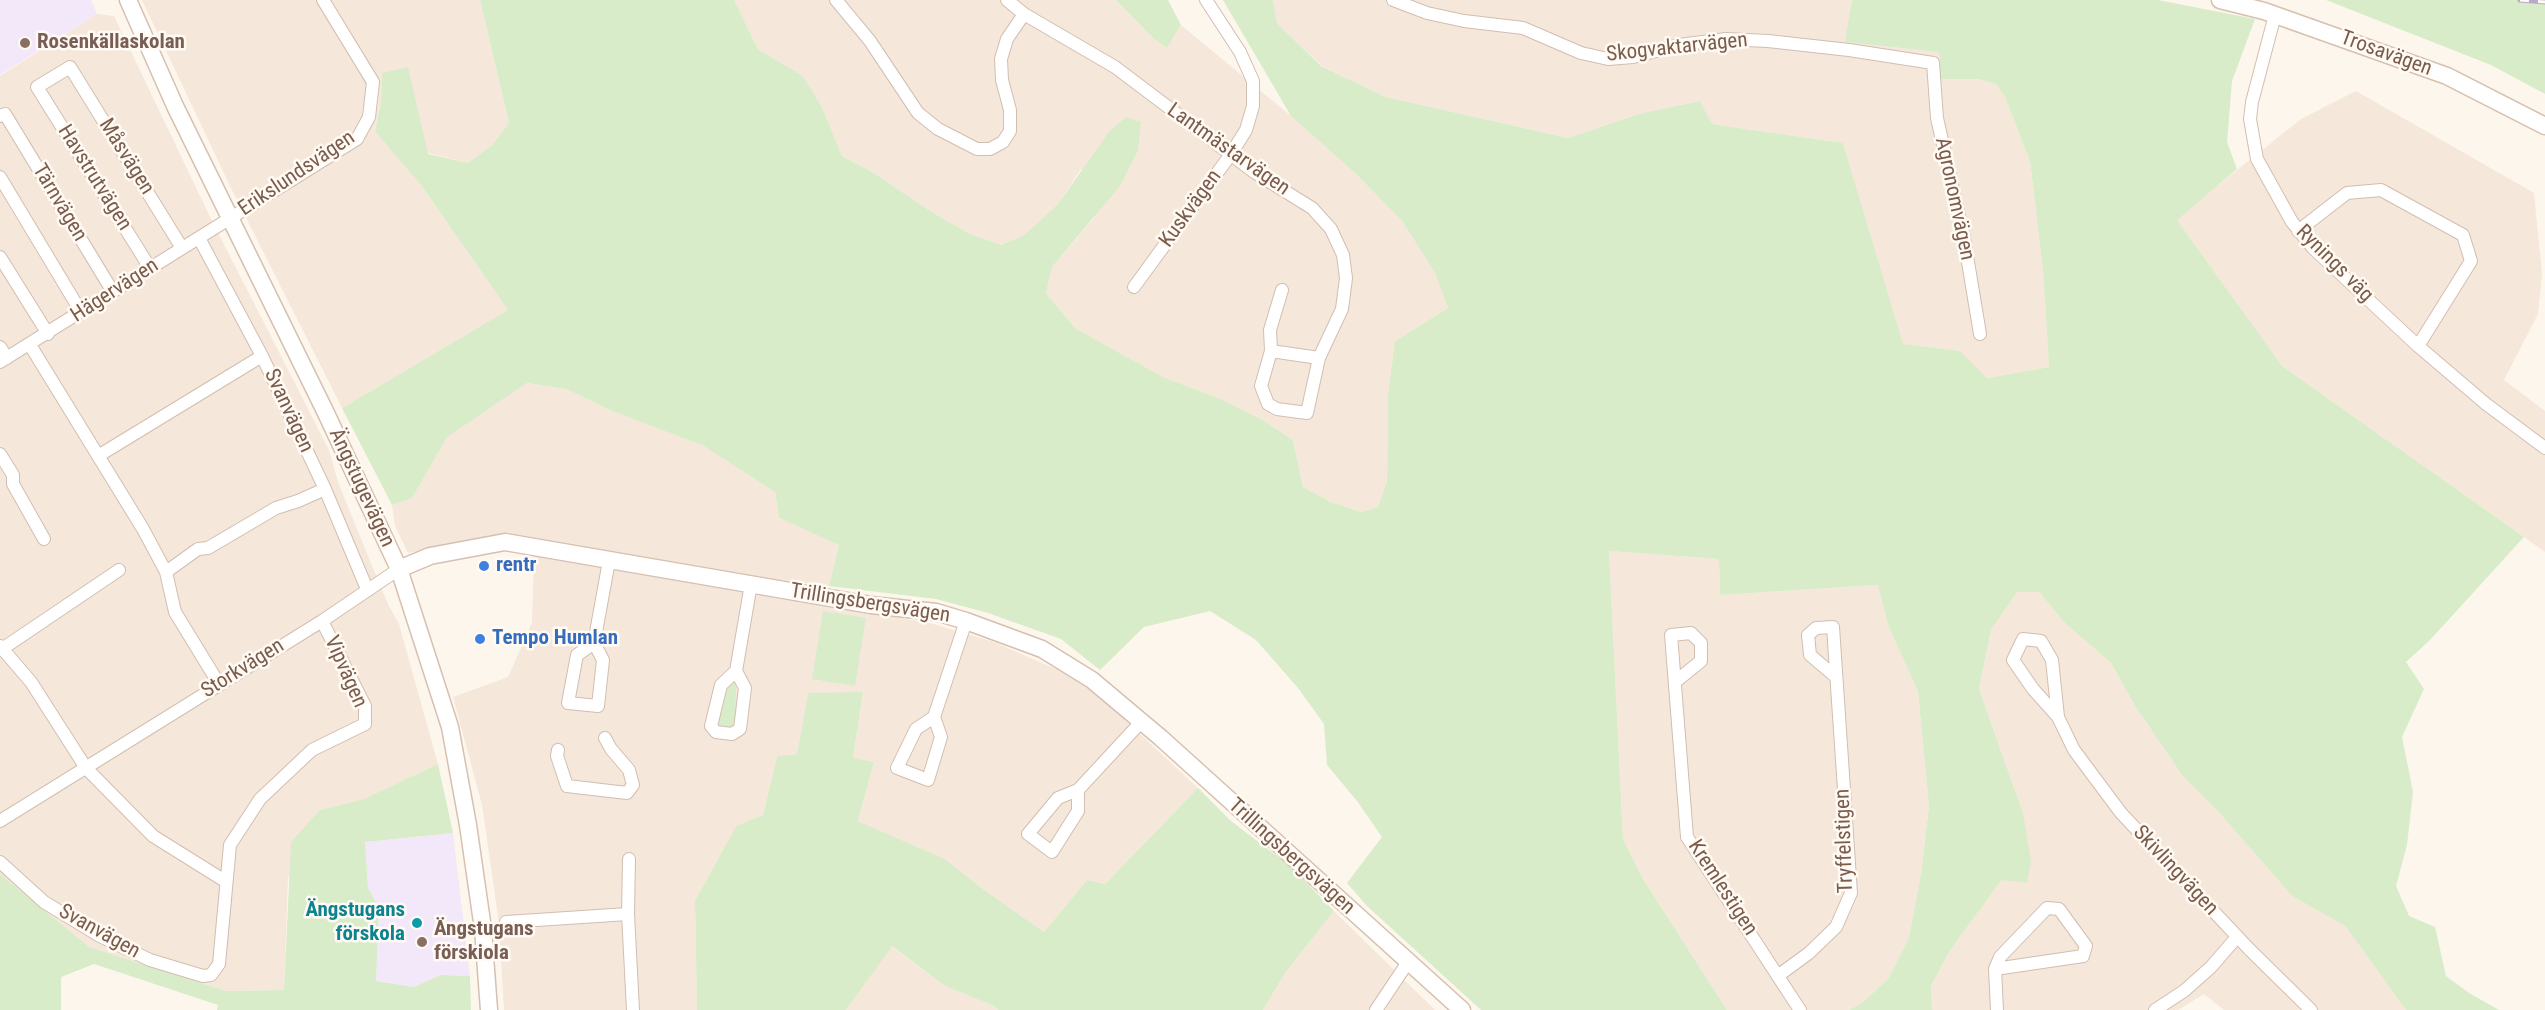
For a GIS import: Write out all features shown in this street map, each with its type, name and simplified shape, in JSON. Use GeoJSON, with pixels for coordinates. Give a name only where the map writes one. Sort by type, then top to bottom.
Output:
{"type":"FeatureCollection","features":[{"type":"Feature","properties":{"kind":"street","name":"Ängstugevägen"},"geometry":{"type":"LineString","coordinates":[[128,0],[175,106],[325,411],[399,570],[450,728],[483,930],[489,1010]]}},
{"type":"Feature","properties":{"kind":"street","name":"Erikslundsvägen"},"geometry":{"type":"LineString","coordinates":[[230,219],[357,139],[369,117],[373,82],[323,0]]}},
{"type":"Feature","properties":{"kind":"street"},"geometry":{"type":"LineString","coordinates":[[836,0],[870,42],[918,114],[938,129],[977,149],[990,149],[1003,142],[1010,131],[1010,110],[1002,80],[1001,59],[1007,39],[1024,14]]}},
{"type":"Feature","properties":{"kind":"street","name":"Lantmästarvägen"},"geometry":{"type":"LineString","coordinates":[[1007,0],[1024,14],[1115,67],[1254,172],[1312,208],[1330,229],[1343,255],[1346,278],[1341,309],[1319,358],[1307,413],[1277,409],[1268,404],[1260,386],[1271,351],[1270,330],[1282,290]]}},
{"type":"Feature","properties":{"kind":"street","name":"Kuskvägen"},"geometry":{"type":"LineString","coordinates":[[1134,287],[1231,154],[1246,130],[1253,106],[1252,81],[1240,52],[1206,0]]}},
{"type":"Feature","properties":{"kind":"street","name":"Skogvaktarvägen"},"geometry":{"type":"LineString","coordinates":[[1393,0],[1427,13],[1464,21],[1523,28],[1581,53],[1608,59],[1633,57],[1679,45],[1726,39],[1849,50],[1933,63]]}},
{"type":"Feature","properties":{"kind":"street","name":"Trosavägen"},"geometry":{"type":"LineString","coordinates":[[2220,0],[2275,15],[2447,76],[2545,126]]}},
{"type":"Feature","properties":{"kind":"street","name":"Rynings väg"},"geometry":{"type":"LineString","coordinates":[[2275,15],[2252,102],[2251,128],[2257,159],[2298,231],[2313,248],[2418,346],[2486,404],[2545,448]]}},
{"type":"Feature","properties":{"kind":"street","name":"Agronomvägen"},"geometry":{"type":"LineString","coordinates":[[1933,63],[1937,118],[1964,238],[1980,334]]}},
{"type":"Feature","properties":{"kind":"street","name":"Måsvägen"},"geometry":{"type":"LineString","coordinates":[[37,87],[70,67],[182,248]]}},
{"type":"Feature","properties":{"kind":"street","name":"Havstrutvägen"},"geometry":{"type":"LineString","coordinates":[[37,87],[150,268]]}},
{"type":"Feature","properties":{"kind":"street","name":"Tärnvägen"},"geometry":{"type":"LineString","coordinates":[[2,115],[113,292]]}},
{"type":"Feature","properties":{"kind":"street"},"geometry":{"type":"LineString","coordinates":[[0,177],[81,312]]}},
{"type":"Feature","properties":{"kind":"street"},"geometry":{"type":"LineString","coordinates":[[2298,231],[2347,193],[2381,190],[2463,235],[2470,261],[2418,346]]}},
{"type":"Feature","properties":{"kind":"street","name":"Hägervägen"},"geometry":{"type":"LineString","coordinates":[[3,360],[230,219]]}},
{"type":"Feature","properties":{"kind":"street","name":"Svanvägen"},"geometry":{"type":"LineString","coordinates":[[199,238],[262,356],[325,489],[367,589]]}},
{"type":"Feature","properties":{"kind":"street"},"geometry":{"type":"LineString","coordinates":[[0,257],[48,334]]}},
{"type":"Feature","properties":{"kind":"street"},"geometry":{"type":"LineString","coordinates":[[30,345],[143,529],[166,572],[175,612],[219,684]]}},
{"type":"Feature","properties":{"kind":"street"},"geometry":{"type":"LineString","coordinates":[[0,347],[3,360]]}},
{"type":"Feature","properties":{"kind":"street"},"geometry":{"type":"LineString","coordinates":[[1271,351],[1319,358]]}},
{"type":"Feature","properties":{"kind":"street"},"geometry":{"type":"LineString","coordinates":[[98,456],[262,356]]}},
{"type":"Feature","properties":{"kind":"street"},"geometry":{"type":"LineString","coordinates":[[0,454],[13,475],[13,484],[44,539]]}},
{"type":"Feature","properties":{"kind":"street"},"geometry":{"type":"LineString","coordinates":[[166,572],[198,549],[208,548],[276,508],[325,489]]}},
{"type":"Feature","properties":{"kind":"street","name":"Trillingsbergsvägen"},"geometry":{"type":"LineString","coordinates":[[399,570],[430,556],[506,542],[871,605],[936,612],[1042,649],[1092,680],[1141,722],[1461,1010]]}},
{"type":"Feature","properties":{"kind":"street"},"geometry":{"type":"LineString","coordinates":[[594,642],[577,654],[568,703],[598,706],[603,660],[594,642],[609,561]]}},
{"type":"Feature","properties":{"kind":"street"},"geometry":{"type":"LineString","coordinates":[[119,570],[1,647],[31,682],[86,768],[153,836],[225,881]]}},
{"type":"Feature","properties":{"kind":"street","name":"Storkvägen"},"geometry":{"type":"LineString","coordinates":[[0,821],[322,621],[367,589],[399,570]]}},
{"type":"Feature","properties":{"kind":"street"},"geometry":{"type":"LineString","coordinates":[[736,670],[745,688],[740,729],[732,734],[716,732],[711,726],[721,685],[736,670],[752,584]]}},
{"type":"Feature","properties":{"kind":"street","name":"Vipvägen"},"geometry":{"type":"LineString","coordinates":[[225,881],[230,845],[260,799],[312,750],[365,724],[365,706],[322,621]]}},
{"type":"Feature","properties":{"kind":"street"},"geometry":{"type":"LineString","coordinates":[[934,717],[916,729],[897,768],[928,780],[941,737],[934,717],[966,621]]}},
{"type":"Feature","properties":{"kind":"street","name":"Skivlingvägen"},"geometry":{"type":"LineString","coordinates":[[2058,717],[2052,660],[2041,641],[2024,639],[2013,660],[2033,689],[2058,717],[2074,750],[2121,813],[2237,937],[2311,1010]]}},
{"type":"Feature","properties":{"kind":"street","name":"Tryffelstigen"},"geometry":{"type":"LineString","coordinates":[[1779,975],[1809,953],[1836,927],[1851,893],[1836,677]]}},
{"type":"Feature","properties":{"kind":"street","name":"Kremlestigen"},"geometry":{"type":"LineString","coordinates":[[1675,682],[1687,837],[1800,1010]]}},
{"type":"Feature","properties":{"kind":"street"},"geometry":{"type":"LineString","coordinates":[[1078,790],[1078,811],[1052,852],[1028,834],[1058,798],[1078,790],[1141,722]]}},
{"type":"Feature","properties":{"kind":"street"},"geometry":{"type":"LineString","coordinates":[[558,750],[557,756],[567,786],[627,793],[633,785],[629,770],[605,738]]}},
{"type":"Feature","properties":{"kind":"street"},"geometry":{"type":"LineString","coordinates":[[629,859],[628,914],[633,1010]]}},
{"type":"Feature","properties":{"kind":"street","name":"Svanvägen"},"geometry":{"type":"LineString","coordinates":[[0,862],[44,902],[100,936],[150,960],[203,976],[211,975],[219,964],[225,881]]}},
{"type":"Feature","properties":{"kind":"street"},"geometry":{"type":"LineString","coordinates":[[1995,969],[2084,956],[2086,946],[2059,909],[2047,908],[2000,957],[1995,969],[1997,1010]]}},
{"type":"Feature","properties":{"kind":"street"},"geometry":{"type":"LineString","coordinates":[[506,922],[628,914]]}},
{"type":"Feature","properties":{"kind":"street"},"geometry":{"type":"LineString","coordinates":[[2155,1010],[2211,967],[2237,937]]}},
{"type":"Feature","properties":{"kind":"street"},"geometry":{"type":"LineString","coordinates":[[1376,1010],[1408,962]]}},
{"type":"Feature","properties":{"kind":"shaded area","name":"Rosenkällaskolan"},"geometry":{"type":"Polygon","coordinates":[[[0,0],[91,0],[97,14],[0,75],[0,0]]]}},
{"type":"Feature","properties":{"kind":"shaded area"},"geometry":{"type":"Polygon","coordinates":[[[142,0],[480,0],[509,123],[492,145],[468,163],[428,153],[382,73],[381,102],[375,130],[421,185],[508,310],[342,408],[230,186],[142,0]]]}},
{"type":"Feature","properties":{"kind":"shaded area"},"geometry":{"type":"Polygon","coordinates":[[[734,0],[1116,0],[1154,39],[1167,48],[1181,25],[1291,116],[1356,174],[1402,221],[1435,273],[1448,308],[1395,341],[1388,394],[1387,481],[1378,507],[1361,512],[1331,502],[1303,487],[1293,440],[1261,419],[1216,397],[1163,377],[1075,328],[1046,293],[1052,267],[1095,217],[1081,169],[1058,204],[1024,235],[1001,245],[968,233],[930,211],[874,173],[842,156],[822,107],[803,76],[758,49],[734,0]]]}},
{"type":"Feature","properties":{"kind":"shaded area"},"geometry":{"type":"Polygon","coordinates":[[[1273,0],[1852,0],[1846,42],[1939,52],[1941,79],[1978,79],[1996,84],[2005,97],[2030,161],[2043,270],[2049,367],[1987,378],[1960,351],[1903,345],[1843,143],[1712,124],[1700,101],[1642,113],[1568,138],[1386,97],[1322,66],[1277,23],[1273,0]]]}},
{"type":"Feature","properties":{"kind":"shaded area"},"geometry":{"type":"Polygon","coordinates":[[[97,14],[114,16],[212,221],[329,450],[338,482],[389,606],[399,624],[438,764],[364,799],[320,810],[288,878],[284,990],[226,991],[88,947],[0,874],[0,76],[97,14]]]}},
{"type":"Feature","properties":{"kind":"shaded area"},"geometry":{"type":"Polygon","coordinates":[[[2356,91],[2534,193],[2542,273],[2538,314],[2504,380],[2545,411],[2545,552],[2282,366],[2176,219],[2301,119],[2356,91]]]}},
{"type":"Feature","properties":{"kind":"shaded area"},"geometry":{"type":"Polygon","coordinates":[[[527,383],[566,389],[610,410],[705,446],[775,492],[779,518],[839,545],[829,586],[754,577],[553,542],[505,538],[459,541],[408,553],[395,526],[392,505],[412,498],[446,437],[527,383]]]}},
{"type":"Feature","properties":{"kind":"shaded area"},"geometry":{"type":"Polygon","coordinates":[[[1609,551],[1719,559],[1720,595],[1878,585],[1888,625],[1918,692],[1929,806],[1921,873],[1909,938],[1889,978],[1862,1003],[1849,1010],[1727,1010],[1643,879],[1623,839],[1609,551]]]}},
{"type":"Feature","properties":{"kind":"shaded area"},"geometry":{"type":"Polygon","coordinates":[[[534,555],[930,623],[994,642],[1058,670],[1099,696],[1198,788],[1105,884],[1087,880],[1044,932],[945,859],[858,821],[874,763],[853,758],[863,693],[808,693],[797,754],[777,756],[763,815],[736,826],[695,901],[697,1010],[504,1010],[499,924],[482,805],[453,697],[508,677],[532,623],[534,555]]]}},
{"type":"Feature","properties":{"kind":"shaded area"},"geometry":{"type":"Polygon","coordinates":[[[2017,592],[2039,592],[2065,623],[2111,663],[2135,706],[2182,775],[2216,809],[2292,896],[2345,926],[2406,1010],[2224,1010],[2204,994],[2178,1010],[1932,1010],[1931,986],[1949,952],[2001,879],[2027,883],[2023,813],[1979,689],[1991,630],[2017,592]]]}},
{"type":"Feature","properties":{"kind":"shaded area","name":"Ängstugans förskiola"},"geometry":{"type":"Polygon","coordinates":[[[453,833],[470,976],[440,975],[414,987],[376,981],[379,909],[368,888],[365,842],[453,833]]]}},
{"type":"Feature","properties":{"kind":"shaded area"},"geometry":{"type":"Polygon","coordinates":[[[1334,911],[1435,1010],[1263,1010],[1285,973],[1334,911]]]}},
{"type":"Feature","properties":{"kind":"shaded area"},"geometry":{"type":"Polygon","coordinates":[[[891,946],[945,986],[994,1006],[998,1010],[846,1010],[891,946]]]}},
{"type":"Feature","properties":{"kind":"green space"},"geometry":{"type":"Polygon","coordinates":[[[480,0],[734,0],[758,49],[803,76],[822,107],[842,156],[874,173],[930,211],[968,233],[1001,245],[1024,235],[1058,204],[1108,133],[1126,117],[1141,122],[1138,150],[1120,186],[1052,267],[1046,293],[1075,328],[1163,377],[1216,397],[1261,419],[1293,440],[1303,487],[1331,502],[1361,512],[1378,507],[1387,481],[1388,394],[1395,341],[1448,308],[1435,273],[1402,221],[1356,174],[1291,116],[1223,0],[1273,0],[1277,23],[1321,66],[1386,97],[1568,138],[1642,113],[1700,101],[1712,124],[1843,143],[1903,344],[1960,351],[1987,378],[2049,367],[2043,270],[2030,161],[2005,97],[1996,84],[1978,79],[1941,79],[1939,52],[1845,42],[1852,0],[2158,0],[2255,19],[2232,81],[2227,142],[2237,169],[2177,220],[2282,366],[2524,537],[2430,640],[2406,662],[2424,689],[2402,737],[2413,792],[2407,845],[2396,886],[2409,916],[2435,927],[2446,976],[2469,993],[2499,1010],[2406,1010],[2345,926],[2292,896],[2216,809],[2182,775],[2135,706],[2111,663],[2065,623],[2039,592],[2017,592],[1991,630],[1979,689],[2023,813],[2031,861],[2027,883],[2001,880],[1949,952],[1931,986],[1932,1010],[1849,1010],[1862,1003],[1889,978],[1909,938],[1921,873],[1929,806],[1918,692],[1888,625],[1878,585],[1720,595],[1719,559],[1609,551],[1623,839],[1643,879],[1727,1010],[1481,1010],[1367,906],[1347,883],[1382,837],[1357,801],[1327,765],[1324,724],[1298,688],[1256,640],[1210,611],[1144,627],[1100,670],[1061,639],[988,613],[936,599],[829,586],[839,545],[779,518],[775,492],[704,446],[610,410],[566,389],[527,383],[447,437],[412,498],[392,505],[342,408],[508,310],[421,185],[375,131],[381,102],[382,73],[408,67],[428,154],[468,163],[492,145],[509,123],[480,0]]]}},
{"type":"Feature","properties":{"kind":"green space"},"geometry":{"type":"Polygon","coordinates":[[[1116,0],[1168,0],[1181,25],[1167,48],[1154,39],[1116,0]]]}},
{"type":"Feature","properties":{"kind":"green space"},"geometry":{"type":"Polygon","coordinates":[[[2326,0],[2545,0],[2545,94],[2491,65],[2326,0]]]}},
{"type":"Feature","properties":{"kind":"green space"},"geometry":{"type":"Polygon","coordinates":[[[823,611],[866,618],[855,686],[812,679],[823,611]]]}},
{"type":"Feature","properties":{"kind":"green space"},"geometry":{"type":"Polygon","coordinates":[[[734,682],[736,688],[735,725],[731,728],[721,728],[716,718],[730,683],[734,682]]]}},
{"type":"Feature","properties":{"kind":"green space"},"geometry":{"type":"Polygon","coordinates":[[[863,692],[853,758],[874,762],[858,821],[945,859],[1044,932],[1087,880],[1105,884],[1198,788],[1231,821],[1290,866],[1334,911],[1285,973],[1263,1010],[998,1010],[994,1006],[945,986],[892,946],[846,1010],[697,1010],[695,901],[736,826],[763,815],[777,756],[797,754],[808,693],[863,692]]]}},
{"type":"Feature","properties":{"kind":"green space"},"geometry":{"type":"Polygon","coordinates":[[[438,764],[453,833],[365,842],[368,888],[379,908],[376,981],[414,987],[440,975],[470,976],[471,1010],[217,1010],[218,1005],[94,964],[61,977],[61,1010],[0,1010],[0,874],[89,947],[226,991],[284,990],[291,842],[320,810],[364,799],[438,764]]]}},
{"type":"Feature","properties":{"kind":"railway"},"geometry":{"type":"LineString","coordinates":[[2520,0],[2545,2]]}},
{"type":"Feature","properties":{"kind":"place","name":"Rosenkällaskolan"},"geometry":{"type":"Point","coordinates":[25,43]}},
{"type":"Feature","properties":{"kind":"place","name":"rentr"},"geometry":{"type":"Point","coordinates":[484,566]}},
{"type":"Feature","properties":{"kind":"place","name":"Tempo Humlan"},"geometry":{"type":"Point","coordinates":[480,639]}},
{"type":"Feature","properties":{"kind":"place","name":"Ängstugans förskola"},"geometry":{"type":"Point","coordinates":[417,923]}},
{"type":"Feature","properties":{"kind":"place","name":"Ängstugans förskiola"},"geometry":{"type":"Point","coordinates":[422,942]}}]}
